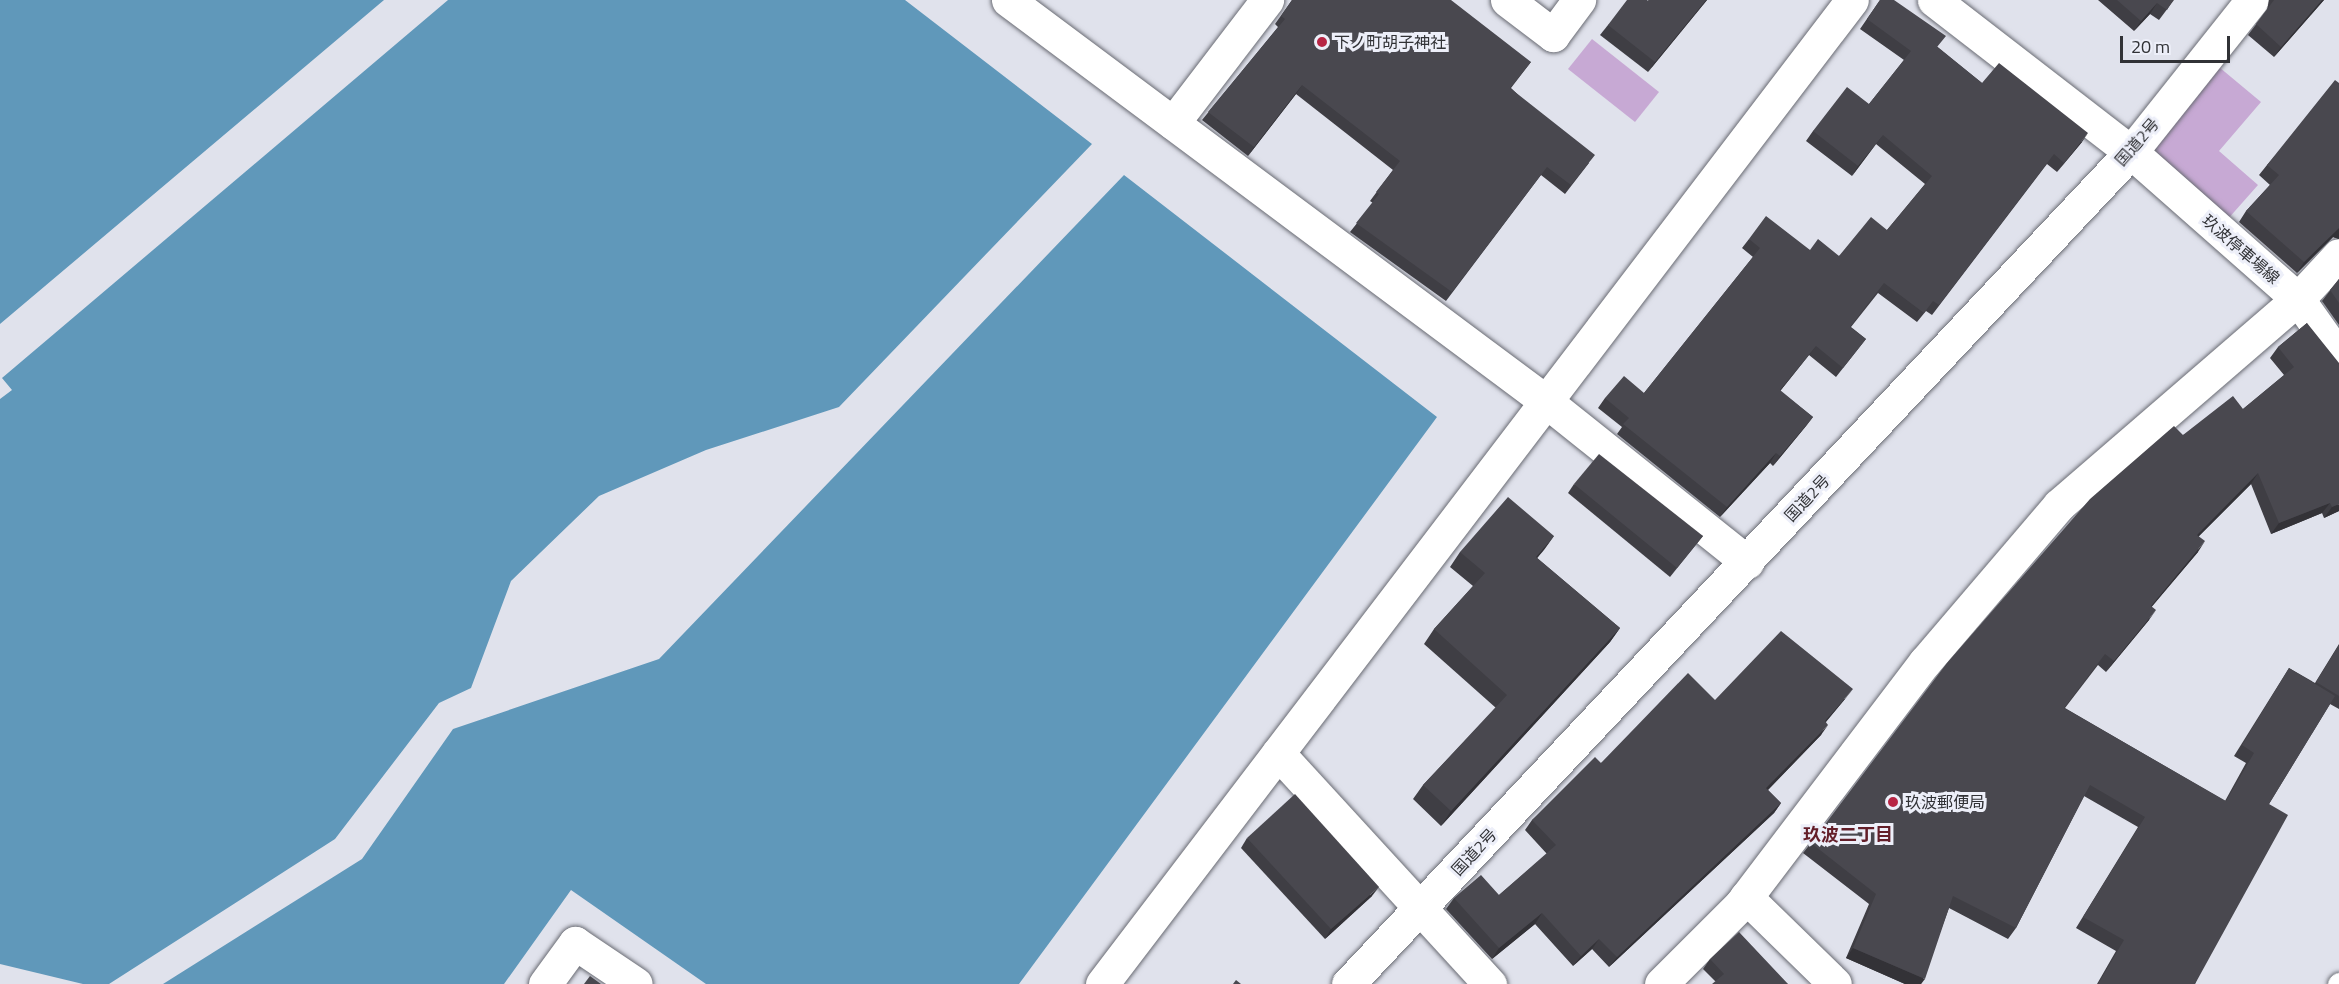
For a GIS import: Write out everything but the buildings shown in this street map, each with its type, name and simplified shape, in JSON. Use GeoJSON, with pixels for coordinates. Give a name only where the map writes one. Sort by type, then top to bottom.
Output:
{"type":"FeatureCollection","features":[{"type":"Feature","properties":{"kind":"main road"},"geometry":{"type":"LineString","coordinates":[[1008,0],[1548,403],[1747,562]]}},
{"type":"Feature","properties":{"kind":"main road"},"geometry":{"type":"LineString","coordinates":[[1173,123],[1267,0]]}},
{"type":"Feature","properties":{"kind":"main road"},"geometry":{"type":"LineString","coordinates":[[1507,0],[1553,34],[1579,0]]}},
{"type":"Feature","properties":{"kind":"main road"},"geometry":{"type":"LineString","coordinates":[[1102,984],[1548,403],[1852,0]]}},
{"type":"Feature","properties":{"kind":"main road","name":"玖波停車場線"},"geometry":{"type":"LineString","coordinates":[[1934,0],[2131,152],[2298,299],[2339,357]]}},
{"type":"Feature","properties":{"kind":"main road","name":"国道2号"},"geometry":{"type":"LineString","coordinates":[[1348,984],[2131,152],[2252,0]]}},
{"type":"Feature","properties":{"kind":"main road"},"geometry":{"type":"LineString","coordinates":[[1661,984],[1746,897],[1925,662],[2059,505],[2298,299],[2339,255]]}},
{"type":"Feature","properties":{"kind":"main road"},"geometry":{"type":"LineString","coordinates":[[1278,753],[1491,984]]}},
{"type":"Feature","properties":{"kind":"main road"},"geometry":{"type":"LineString","coordinates":[[1746,897],[1834,984]]}},
{"type":"Feature","properties":{"kind":"main road"},"geometry":{"type":"LineString","coordinates":[[545,984],[574,943],[636,984]]}},
{"type":"Feature","properties":{"kind":"shaded area"},"geometry":{"type":"Polygon","coordinates":[[[1592,39],[1659,92],[1635,122],[1568,69],[1592,39]]]}},
{"type":"Feature","properties":{"kind":"shaded area"},"geometry":{"type":"Polygon","coordinates":[[[2219,67],[2261,102],[2219,151],[2258,185],[2227,220],[2146,151],[2219,67]]]}},
{"type":"Feature","properties":{"kind":"water"},"geometry":{"type":"Polygon","coordinates":[[[0,0],[905,0],[1092,144],[839,407],[706,450],[599,496],[511,581],[471,688],[439,703],[335,839],[109,984],[0,984],[0,0]]]}},
{"type":"Feature","properties":{"kind":"water"},"geometry":{"type":"Polygon","coordinates":[[[1124,175],[1437,417],[1019,984],[706,984],[571,890],[504,984],[163,984],[362,859],[453,729],[659,659],[1124,175]]]}},
{"type":"Feature","properties":{"kind":"pier"},"geometry":{"type":"Polygon","coordinates":[[[384,0],[448,0],[2,378],[12,390],[0,399],[0,324],[384,0]]]}},
{"type":"Feature","properties":{"kind":"pier"},"geometry":{"type":"Polygon","coordinates":[[[0,964],[83,984],[0,984],[0,964]]]}},
{"type":"Feature","properties":{"kind":"place","name":"下ノ町胡子神社"},"geometry":{"type":"Point","coordinates":[1322,42]}},
{"type":"Feature","properties":{"kind":"place","name":"玖波郵便局"},"geometry":{"type":"Point","coordinates":[1893,802]}},
{"type":"Feature","properties":{"kind":"district","name":"玖波二丁目"},"geometry":{"type":"Point","coordinates":[1848,835]}}]}
